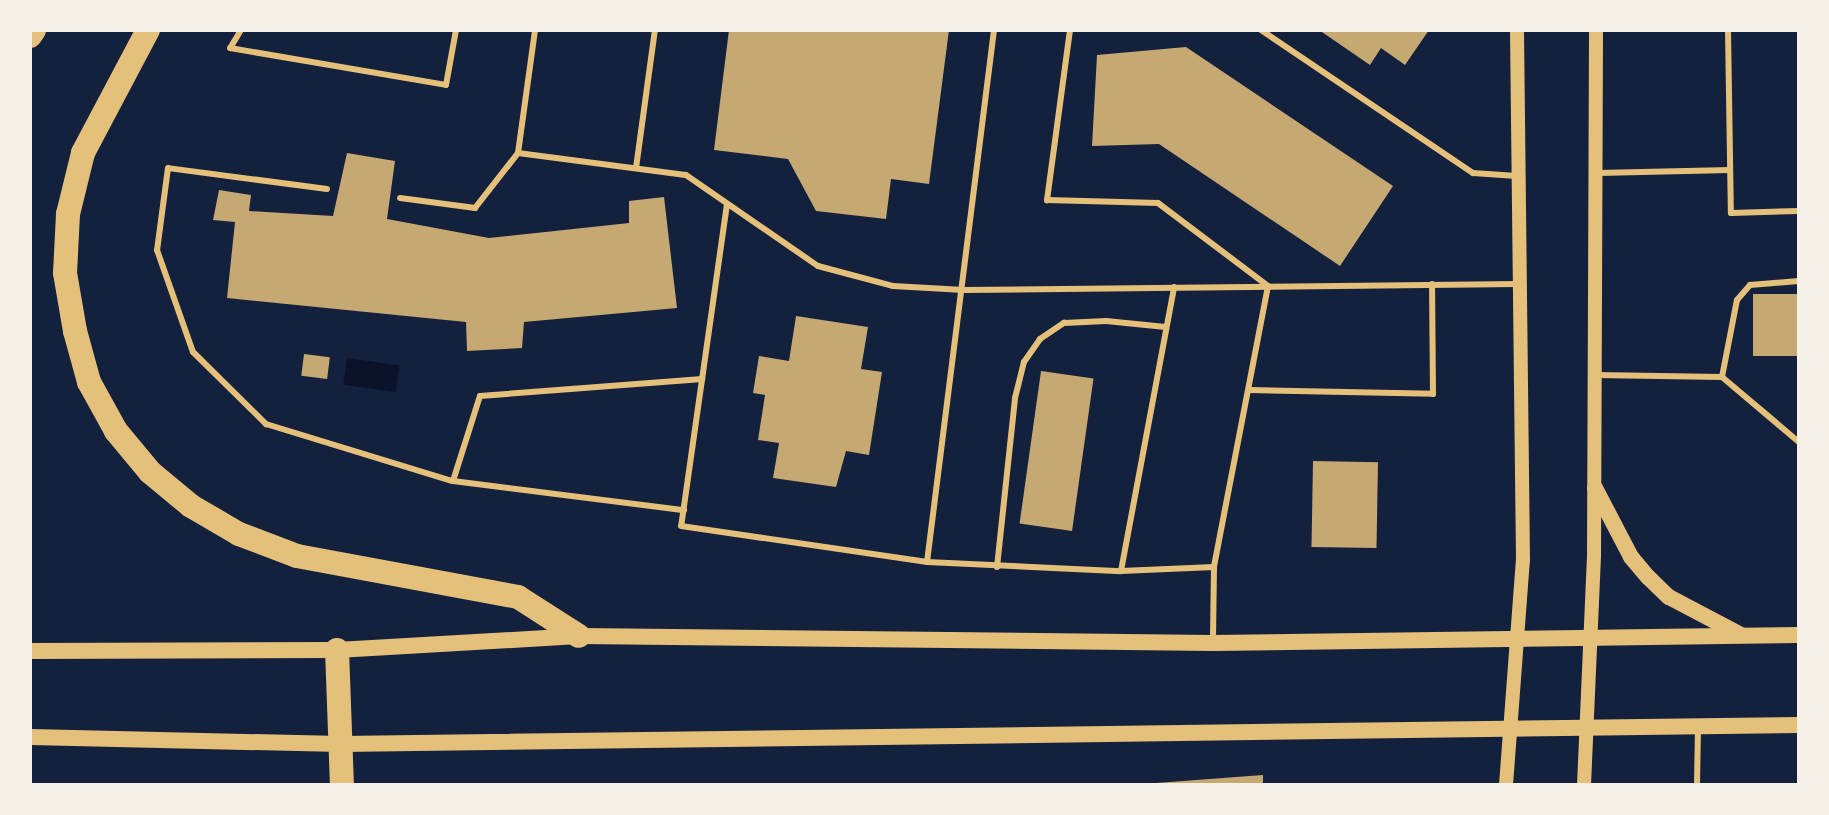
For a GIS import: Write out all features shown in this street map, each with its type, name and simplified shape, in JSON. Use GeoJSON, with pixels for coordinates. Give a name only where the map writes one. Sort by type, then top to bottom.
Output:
{"type":"FeatureCollection","features":[{"type":"Feature","properties":{"kind":"highway"},"geometry":{"type":"LineString","coordinates":[[30,36],[34,30]]}},
{"type":"Feature","properties":{"kind":"highway"},"geometry":{"type":"LineString","coordinates":[[148,30],[83,153],[68,214],[65,273],[75,331],[89,382],[116,431],[150,472],[191,506],[239,534],[297,556],[518,597],[579,636]]}},
{"type":"Feature","properties":{"kind":"highway"},"geometry":{"type":"LineString","coordinates":[[337,650],[342,785]]}},
{"type":"Feature","properties":{"kind":"main road"},"geometry":{"type":"LineString","coordinates":[[1595,488],[1631,557],[1648,577],[1669,597],[1742,636]]}},
{"type":"Feature","properties":{"kind":"main road"},"geometry":{"type":"LineString","coordinates":[[30,651],[337,650],[579,636],[1213,643],[1799,635]]}},
{"type":"Feature","properties":{"kind":"main road"},"geometry":{"type":"LineString","coordinates":[[30,737],[341,744],[1799,725]]}},
{"type":"Feature","properties":{"kind":"street"},"geometry":{"type":"LineString","coordinates":[[1506,785],[1523,560],[1517,30]]}},
{"type":"Feature","properties":{"kind":"street"},"geometry":{"type":"LineString","coordinates":[[1584,785],[1595,488],[1596,30]]}},
{"type":"Feature","properties":{"kind":"lane"},"geometry":{"type":"LineString","coordinates":[[241,30],[230,48],[446,85],[456,30]]}},
{"type":"Feature","properties":{"kind":"lane"},"geometry":{"type":"LineString","coordinates":[[400,198],[475,208],[518,153],[535,30]]}},
{"type":"Feature","properties":{"kind":"lane"},"geometry":{"type":"LineString","coordinates":[[636,168],[655,30]]}},
{"type":"Feature","properties":{"kind":"lane"},"geometry":{"type":"LineString","coordinates":[[927,562],[964,290],[994,30]]}},
{"type":"Feature","properties":{"kind":"lane"},"geometry":{"type":"LineString","coordinates":[[1070,30],[1047,200],[1158,203],[1268,286]]}},
{"type":"Feature","properties":{"kind":"lane"},"geometry":{"type":"LineString","coordinates":[[1261,30],[1473,173],[1521,177]]}},
{"type":"Feature","properties":{"kind":"lane"},"geometry":{"type":"LineString","coordinates":[[1728,30],[1731,213],[1799,211]]}},
{"type":"Feature","properties":{"kind":"lane"},"geometry":{"type":"LineString","coordinates":[[518,153],[686,175],[818,266],[893,286],[964,290],[1521,284]]}},
{"type":"Feature","properties":{"kind":"lane"},"geometry":{"type":"LineString","coordinates":[[327,189],[168,168],[157,250],[193,352],[266,424],[453,481],[684,510]]}},
{"type":"Feature","properties":{"kind":"lane"},"geometry":{"type":"LineString","coordinates":[[1595,173],[1730,170]]}},
{"type":"Feature","properties":{"kind":"lane"},"geometry":{"type":"LineString","coordinates":[[727,204],[681,526],[927,562],[1121,571],[1214,567]]}},
{"type":"Feature","properties":{"kind":"lane"},"geometry":{"type":"LineString","coordinates":[[1722,377],[1737,300],[1750,285],[1799,281]]}},
{"type":"Feature","properties":{"kind":"lane"},"geometry":{"type":"LineString","coordinates":[[1249,390],[1433,394],[1432,284]]}},
{"type":"Feature","properties":{"kind":"lane"},"geometry":{"type":"LineString","coordinates":[[1213,643],[1214,567],[1268,286]]}},
{"type":"Feature","properties":{"kind":"lane"},"geometry":{"type":"LineString","coordinates":[[1121,571],[1174,287]]}},
{"type":"Feature","properties":{"kind":"lane"},"geometry":{"type":"LineString","coordinates":[[997,567],[1015,398],[1024,362],[1040,339],[1064,323],[1106,321],[1166,327]]}},
{"type":"Feature","properties":{"kind":"lane"},"geometry":{"type":"LineString","coordinates":[[1595,375],[1722,377],[1795,435],[1799,442]]}},
{"type":"Feature","properties":{"kind":"lane"},"geometry":{"type":"LineString","coordinates":[[453,481],[480,396],[702,379]]}},
{"type":"Feature","properties":{"kind":"lane"},"geometry":{"type":"LineString","coordinates":[[1697,785],[1698,728]]}},
{"type":"Feature","properties":{"kind":"water"},"geometry":{"type":"Polygon","coordinates":[[[347,358],[399,365],[396,392],[343,385],[347,358]]]}},
{"type":"Feature","properties":{"kind":"building"},"geometry":{"type":"Polygon","coordinates":[[[729,30],[949,30],[929,184],[891,179],[886,219],[816,211],[788,159],[714,150],[729,30]]]}},
{"type":"Feature","properties":{"kind":"building"},"geometry":{"type":"Polygon","coordinates":[[[1319,30],[1429,30],[1405,65],[1381,48],[1370,65],[1319,30]]]}},
{"type":"Feature","properties":{"kind":"building"},"geometry":{"type":"Polygon","coordinates":[[[1186,47],[1393,186],[1340,266],[1159,144],[1092,146],[1097,55],[1186,47]]]}},
{"type":"Feature","properties":{"kind":"building"},"geometry":{"type":"Polygon","coordinates":[[[347,153],[395,161],[387,219],[489,238],[629,223],[629,201],[664,197],[677,308],[524,322],[522,348],[467,351],[466,322],[227,298],[235,222],[213,220],[219,190],[251,195],[249,211],[333,216],[347,153]]]}},
{"type":"Feature","properties":{"kind":"building"},"geometry":{"type":"Polygon","coordinates":[[[1753,294],[1799,294],[1799,356],[1753,356],[1753,294]]]}},
{"type":"Feature","properties":{"kind":"building"},"geometry":{"type":"Polygon","coordinates":[[[796,316],[868,327],[861,369],[882,372],[869,455],[846,451],[836,487],[773,478],[779,443],[758,440],[765,395],[753,393],[759,356],[789,361],[796,316]]]}},
{"type":"Feature","properties":{"kind":"building"},"geometry":{"type":"Polygon","coordinates":[[[304,354],[330,357],[327,379],[301,376],[304,354]]]}},
{"type":"Feature","properties":{"kind":"building"},"geometry":{"type":"Polygon","coordinates":[[[1041,371],[1093,378],[1072,531],[1020,524],[1041,371]]]}},
{"type":"Feature","properties":{"kind":"building"},"geometry":{"type":"Polygon","coordinates":[[[1313,461],[1378,462],[1376,548],[1311,547],[1313,461]]]}},
{"type":"Feature","properties":{"kind":"building"},"geometry":{"type":"Polygon","coordinates":[[[1263,775],[1263,785],[1156,785],[1156,783],[1263,775]]]}}]}
